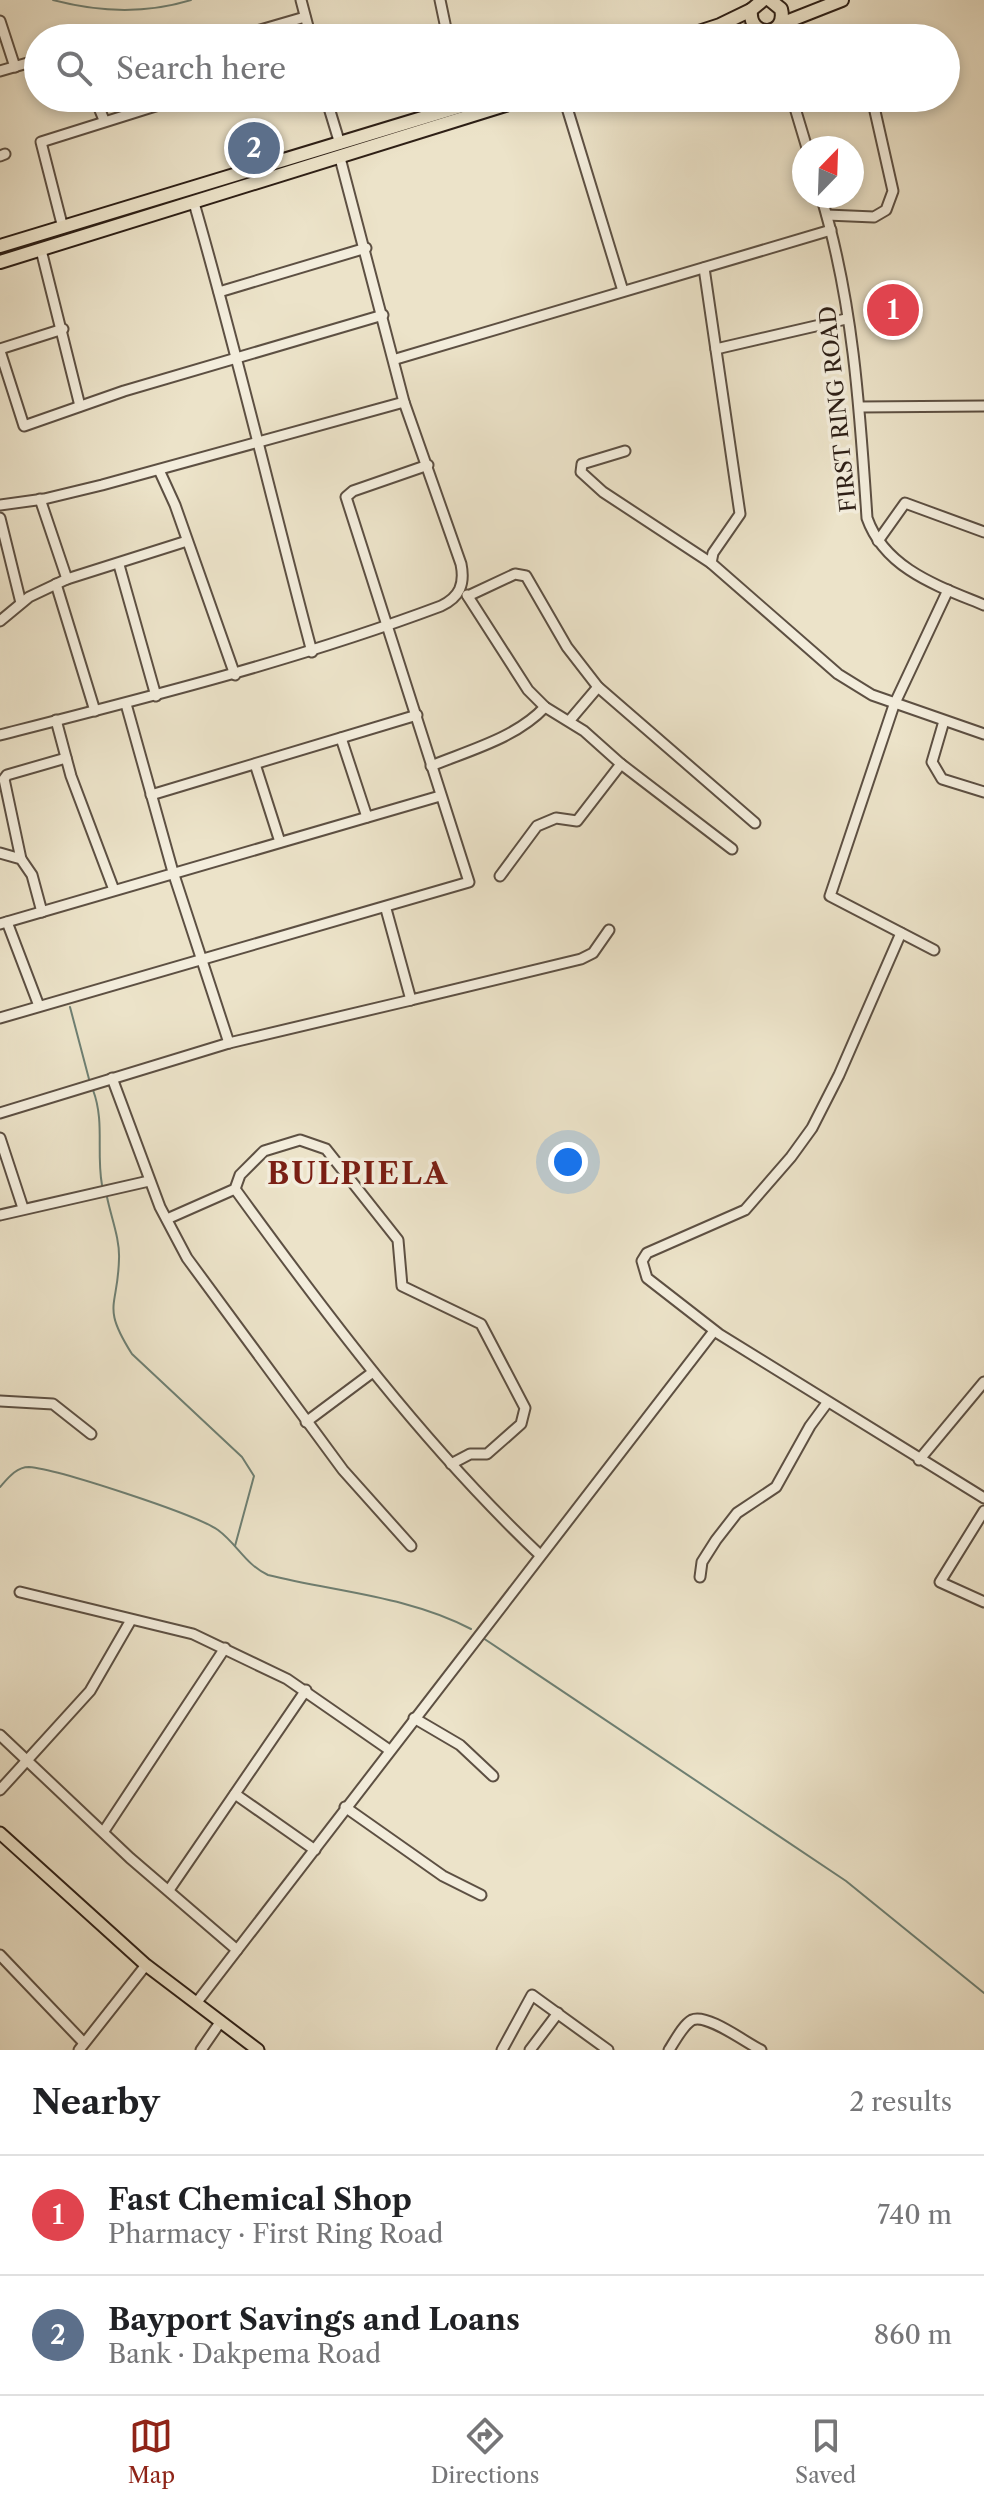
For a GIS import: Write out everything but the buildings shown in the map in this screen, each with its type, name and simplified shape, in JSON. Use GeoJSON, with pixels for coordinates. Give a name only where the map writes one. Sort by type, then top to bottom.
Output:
{"type":"FeatureCollection","features":[{"type":"Feature","properties":{"kind":"highway"},"geometry":{"type":"LineString","coordinates":[[722,24],[761,3],[789,0]]}},
{"type":"Feature","properties":{"kind":"highway"},"geometry":{"type":"LineString","coordinates":[[789,24],[842,0]]}},
{"type":"Feature","properties":{"kind":"highway"},"geometry":{"type":"LineString","coordinates":[[756,24],[751,21],[761,3]]}},
{"type":"Feature","properties":{"kind":"highway"},"geometry":{"type":"LineString","coordinates":[[761,3],[781,9],[774,24]]}},
{"type":"Feature","properties":{"kind":"highway"},"geometry":{"type":"LineString","coordinates":[[0,246],[340,144],[434,112]]}},
{"type":"Feature","properties":{"kind":"highway"},"geometry":{"type":"LineString","coordinates":[[0,262],[484,112]]}},
{"type":"Feature","properties":{"kind":"main road"},"geometry":{"type":"LineString","coordinates":[[0,1833],[146,1965],[258,2050]]}},
{"type":"Feature","properties":{"kind":"street"},"geometry":{"type":"LineString","coordinates":[[301,0],[307,24]]}},
{"type":"Feature","properties":{"kind":"street"},"geometry":{"type":"LineString","coordinates":[[440,0],[445,24]]}},
{"type":"Feature","properties":{"kind":"street"},"geometry":{"type":"LineString","coordinates":[[281,24],[305,17]]}},
{"type":"Feature","properties":{"kind":"street"},"geometry":{"type":"LineString","coordinates":[[0,21],[15,67]]}},
{"type":"Feature","properties":{"kind":"street"},"geometry":{"type":"LineString","coordinates":[[0,71],[24,64]]}},
{"type":"Feature","properties":{"kind":"street"},"geometry":{"type":"LineString","coordinates":[[101,112],[104,120]]}},
{"type":"Feature","properties":{"kind":"street"},"geometry":{"type":"LineString","coordinates":[[63,228],[41,142],[132,112]]}},
{"type":"Feature","properties":{"kind":"street"},"geometry":{"type":"LineString","coordinates":[[330,112],[340,144]]}},
{"type":"Feature","properties":{"kind":"street"},"geometry":{"type":"LineString","coordinates":[[568,112],[623,291]]}},
{"type":"Feature","properties":{"kind":"street"},"geometry":{"type":"LineString","coordinates":[[796,112],[803,136]]}},
{"type":"Feature","properties":{"kind":"street"},"geometry":{"type":"LineString","coordinates":[[827,215],[874,217],[889,205],[893,191],[875,112]]}},
{"type":"Feature","properties":{"kind":"street"},"geometry":{"type":"LineString","coordinates":[[340,158],[396,359],[404,402],[461,564],[464,593],[528,690],[545,707],[570,720],[621,764],[732,849]]}},
{"type":"Feature","properties":{"kind":"street"},"geometry":{"type":"LineString","coordinates":[[194,203],[238,358],[257,444],[312,652]]}},
{"type":"Feature","properties":{"kind":"street","name":"FIRST RING ROAD"},"geometry":{"type":"LineString","coordinates":[[825,208],[860,407],[867,518],[878,541],[908,569],[984,605]]}},
{"type":"Feature","properties":{"kind":"street"},"geometry":{"type":"LineString","coordinates":[[396,359],[831,230]]}},
{"type":"Feature","properties":{"kind":"street"},"geometry":{"type":"LineString","coordinates":[[219,292],[366,248]]}},
{"type":"Feature","properties":{"kind":"street"},"geometry":{"type":"LineString","coordinates":[[41,250],[80,406]]}},
{"type":"Feature","properties":{"kind":"street"},"geometry":{"type":"LineString","coordinates":[[704,268],[740,514],[713,553],[711,563]]}},
{"type":"Feature","properties":{"kind":"street"},"geometry":{"type":"LineString","coordinates":[[63,329],[0,350],[22,425],[383,315]]}},
{"type":"Feature","properties":{"kind":"street"},"geometry":{"type":"LineString","coordinates":[[716,349],[846,319]]}},
{"type":"Feature","properties":{"kind":"street"},"geometry":{"type":"LineString","coordinates":[[0,505],[40,499],[159,470],[404,402]]}},
{"type":"Feature","properties":{"kind":"street"},"geometry":{"type":"LineString","coordinates":[[860,407],[984,406]]}},
{"type":"Feature","properties":{"kind":"street"},"geometry":{"type":"LineString","coordinates":[[625,451],[582,464],[581,472],[603,492],[711,563],[838,674],[894,705],[984,734]]}},
{"type":"Feature","properties":{"kind":"street"},"geometry":{"type":"LineString","coordinates":[[0,1018],[386,909],[469,882],[346,497],[353,491],[428,465]]}},
{"type":"Feature","properties":{"kind":"street"},"geometry":{"type":"LineString","coordinates":[[159,470],[235,675]]}},
{"type":"Feature","properties":{"kind":"street"},"geometry":{"type":"LineString","coordinates":[[40,499],[67,579]]}},
{"type":"Feature","properties":{"kind":"street"},"geometry":{"type":"LineString","coordinates":[[878,541],[905,503],[984,532]]}},
{"type":"Feature","properties":{"kind":"street"},"geometry":{"type":"LineString","coordinates":[[0,518],[21,603]]}},
{"type":"Feature","properties":{"kind":"street"},"geometry":{"type":"LineString","coordinates":[[0,621],[21,603],[67,579],[187,541]]}},
{"type":"Feature","properties":{"kind":"street"},"geometry":{"type":"LineString","coordinates":[[119,565],[156,696]]}},
{"type":"Feature","properties":{"kind":"street"},"geometry":{"type":"LineString","coordinates":[[0,735],[126,704],[312,652],[441,606],[464,593],[515,574],[526,576],[567,647],[598,687],[755,823]]}},
{"type":"Feature","properties":{"kind":"street"},"geometry":{"type":"LineString","coordinates":[[56,584],[95,711]]}},
{"type":"Feature","properties":{"kind":"street"},"geometry":{"type":"LineString","coordinates":[[934,950],[830,896],[894,705],[948,590]]}},
{"type":"Feature","properties":{"kind":"street"},"geometry":{"type":"LineString","coordinates":[[570,720],[598,687]]}},
{"type":"Feature","properties":{"kind":"street"},"geometry":{"type":"LineString","coordinates":[[126,704],[173,872],[229,1043]]}},
{"type":"Feature","properties":{"kind":"street"},"geometry":{"type":"LineString","coordinates":[[431,766],[499,739],[526,724],[545,707]]}},
{"type":"Feature","properties":{"kind":"street"},"geometry":{"type":"LineString","coordinates":[[151,795],[417,715]]}},
{"type":"Feature","properties":{"kind":"street"},"geometry":{"type":"LineString","coordinates":[[56,720],[66,758],[114,890]]}},
{"type":"Feature","properties":{"kind":"street"},"geometry":{"type":"LineString","coordinates":[[944,721],[932,762],[942,779],[984,792]]}},
{"type":"Feature","properties":{"kind":"street"},"geometry":{"type":"LineString","coordinates":[[341,738],[367,817]]}},
{"type":"Feature","properties":{"kind":"street"},"geometry":{"type":"LineString","coordinates":[[42,912],[32,875],[21,859],[4,779],[7,775],[66,758]]}},
{"type":"Feature","properties":{"kind":"street"},"geometry":{"type":"LineString","coordinates":[[255,764],[280,842]]}},
{"type":"Feature","properties":{"kind":"street"},"geometry":{"type":"LineString","coordinates":[[500,876],[537,826],[556,818],[577,821],[621,764]]}},
{"type":"Feature","properties":{"kind":"street"},"geometry":{"type":"LineString","coordinates":[[39,1006],[3,923],[440,796]]}},
{"type":"Feature","properties":{"kind":"street"},"geometry":{"type":"LineString","coordinates":[[0,853],[21,859]]}},
{"type":"Feature","properties":{"kind":"street"},"geometry":{"type":"LineString","coordinates":[[386,909],[411,1000]]}},
{"type":"Feature","properties":{"kind":"street"},"geometry":{"type":"LineString","coordinates":[[0,1113],[229,1043],[581,959],[593,953],[609,930]]}},
{"type":"Feature","properties":{"kind":"street"},"geometry":{"type":"LineString","coordinates":[[901,933],[839,1075],[812,1128],[791,1157],[745,1210],[647,1253],[642,1261],[647,1278],[714,1331],[984,1498]]}},
{"type":"Feature","properties":{"kind":"street"},"geometry":{"type":"LineString","coordinates":[[112,1078],[149,1181],[187,1258],[343,1470],[411,1546]]}},
{"type":"Feature","properties":{"kind":"street"},"geometry":{"type":"LineString","coordinates":[[0,1138],[23,1208]]}},
{"type":"Feature","properties":{"kind":"street"},"geometry":{"type":"LineString","coordinates":[[167,1219],[235,1189],[240,1175],[264,1151],[300,1140],[326,1149],[398,1240],[402,1286],[481,1324],[525,1408],[525,1416],[487,1454],[470,1454],[451,1464]]}},
{"type":"Feature","properties":{"kind":"street"},"geometry":{"type":"LineString","coordinates":[[0,1215],[149,1181]]}},
{"type":"Feature","properties":{"kind":"street"},"geometry":{"type":"LineString","coordinates":[[235,1189],[373,1372],[477,1495],[540,1555]]}},
{"type":"Feature","properties":{"kind":"street"},"geometry":{"type":"LineString","coordinates":[[197,2002],[315,1850],[388,1749],[714,1331]]}},
{"type":"Feature","properties":{"kind":"street"},"geometry":{"type":"LineString","coordinates":[[306,1422],[373,1372]]}},
{"type":"Feature","properties":{"kind":"street"},"geometry":{"type":"LineString","coordinates":[[919,1460],[984,1382]]}},
{"type":"Feature","properties":{"kind":"street"},"geometry":{"type":"LineString","coordinates":[[0,1401],[53,1404],[91,1434]]}},
{"type":"Feature","properties":{"kind":"street"},"geometry":{"type":"LineString","coordinates":[[700,1577],[702,1562],[716,1540],[737,1513],[776,1487],[810,1426],[827,1403]]}},
{"type":"Feature","properties":{"kind":"street"},"geometry":{"type":"LineString","coordinates":[[984,1511],[940,1582],[980,1600],[984,1589]]}},
{"type":"Feature","properties":{"kind":"street"},"geometry":{"type":"LineString","coordinates":[[20,1592],[193,1634],[306,1690],[388,1749]]}},
{"type":"Feature","properties":{"kind":"street"},"geometry":{"type":"LineString","coordinates":[[0,1790],[90,1691],[131,1620]]}},
{"type":"Feature","properties":{"kind":"street"},"geometry":{"type":"LineString","coordinates":[[104,1831],[225,1648]]}},
{"type":"Feature","properties":{"kind":"street"},"geometry":{"type":"LineString","coordinates":[[169,1890],[306,1690]]}},
{"type":"Feature","properties":{"kind":"street"},"geometry":{"type":"LineString","coordinates":[[414,1718],[460,1745],[493,1776]]}},
{"type":"Feature","properties":{"kind":"street"},"geometry":{"type":"LineString","coordinates":[[0,1735],[237,1950]]}},
{"type":"Feature","properties":{"kind":"street"},"geometry":{"type":"LineString","coordinates":[[235,1794],[315,1850]]}},
{"type":"Feature","properties":{"kind":"street"},"geometry":{"type":"LineString","coordinates":[[345,1807],[443,1876],[481,1895]]}},
{"type":"Feature","properties":{"kind":"street"},"geometry":{"type":"LineString","coordinates":[[0,1955],[82,2047],[146,1965]]}},
{"type":"Feature","properties":{"kind":"street"},"geometry":{"type":"LineString","coordinates":[[502,2050],[532,1995],[608,2050]]}},
{"type":"Feature","properties":{"kind":"street"},"geometry":{"type":"LineString","coordinates":[[530,2050],[558,2013]]}},
{"type":"Feature","properties":{"kind":"street"},"geometry":{"type":"LineString","coordinates":[[669,2050],[689,2022],[702,2018],[761,2050]]}},
{"type":"Feature","properties":{"kind":"street"},"geometry":{"type":"LineString","coordinates":[[201,2050],[221,2021]]}},
{"type":"Feature","properties":{"kind":"waterway"},"geometry":{"type":"LineString","coordinates":[[53,0],[122,10],[157,8],[191,0]]}},
{"type":"Feature","properties":{"kind":"waterway"},"geometry":{"type":"LineString","coordinates":[[70,1007],[89,1079]]}},
{"type":"Feature","properties":{"kind":"waterway"},"geometry":{"type":"LineString","coordinates":[[93,1090],[99,1114],[102,1185]]}},
{"type":"Feature","properties":{"kind":"waterway"},"geometry":{"type":"LineString","coordinates":[[107,1197],[119,1251],[114,1315],[122,1338],[132,1354],[242,1457],[254,1476],[235,1546]]}},
{"type":"Feature","properties":{"kind":"waterway"},"geometry":{"type":"LineString","coordinates":[[0,1487],[24,1467],[95,1484],[218,1530],[254,1566],[268,1575],[397,1602],[471,1629]]}},
{"type":"Feature","properties":{"kind":"waterway"},"geometry":{"type":"LineString","coordinates":[[483,1638],[846,1881],[984,1993]]}},
{"type":"Feature","properties":{"kind":"place","name":"Bayport Savings and Loans"},"geometry":{"type":"Point","coordinates":[254,148]}},
{"type":"Feature","properties":{"kind":"place","name":"Fast Chemical Shop"},"geometry":{"type":"Point","coordinates":[893,310]}},
{"type":"Feature","properties":{"kind":"district","name":"BULPIELA"},"geometry":{"type":"Point","coordinates":[358,1173]}}]}
